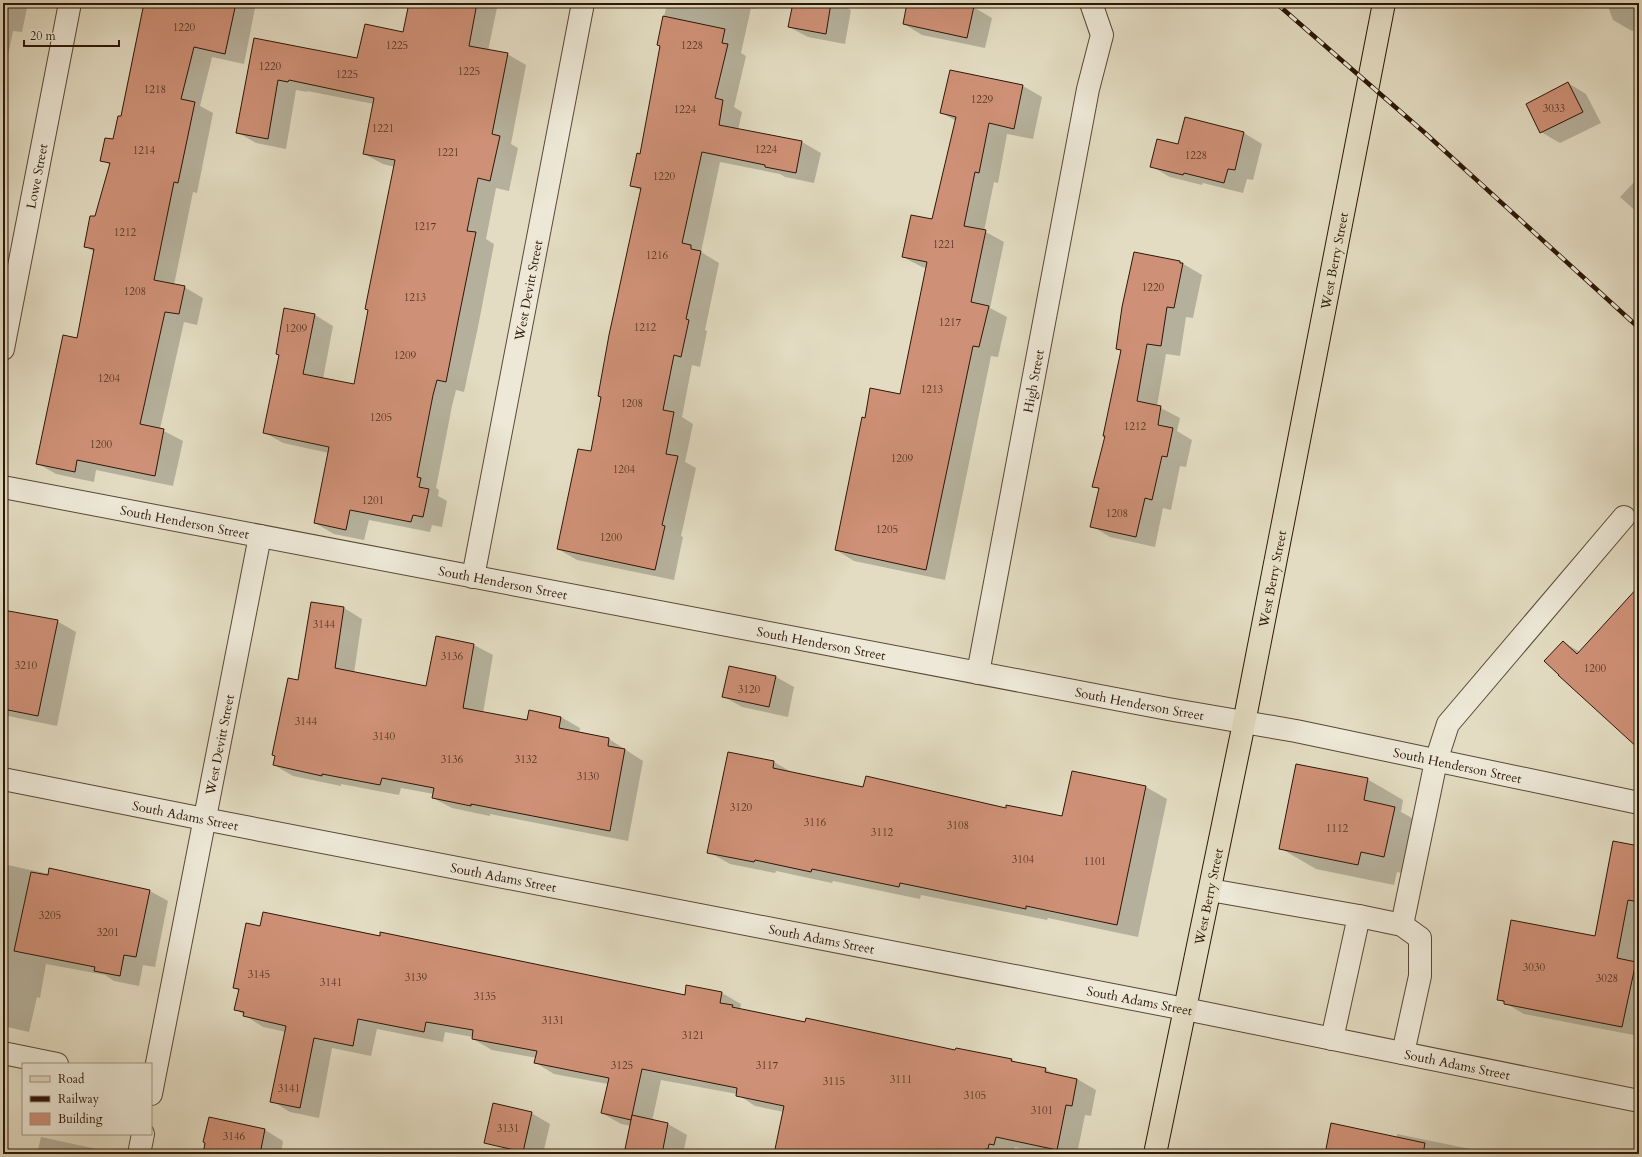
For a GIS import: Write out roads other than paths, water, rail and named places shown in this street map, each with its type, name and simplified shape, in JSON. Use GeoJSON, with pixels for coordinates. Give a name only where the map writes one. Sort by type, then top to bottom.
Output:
{"type":"FeatureCollection","features":[{"type":"Feature","properties":{"kind":"main road","name":"West Berry Street"},"geometry":{"type":"LineString","coordinates":[[1155,1154],[1244,723],[1384,3]]}},
{"type":"Feature","properties":{"kind":"street","name":"Lowe Street"},"geometry":{"type":"LineString","coordinates":[[3,349],[70,3]]}},
{"type":"Feature","properties":{"kind":"street","name":"West Devitt Street"},"geometry":{"type":"LineString","coordinates":[[473,577],[583,3]]}},
{"type":"Feature","properties":{"kind":"street","name":"High Street"},"geometry":{"type":"LineString","coordinates":[[978,673],[1088,89],[1102,35],[1091,3]]}},
{"type":"Feature","properties":{"kind":"street","name":"South Henderson Street"},"geometry":{"type":"LineString","coordinates":[[3,487],[978,673],[1244,723],[1296,731],[1639,803]]}},
{"type":"Feature","properties":{"kind":"street"},"geometry":{"type":"LineString","coordinates":[[1402,925],[1436,761],[1448,724],[1624,517]]}},
{"type":"Feature","properties":{"kind":"street","name":"West Devitt Street"},"geometry":{"type":"LineString","coordinates":[[152,1087],[260,536]]}},
{"type":"Feature","properties":{"kind":"street","name":"South Adams Street"},"geometry":{"type":"LineString","coordinates":[[3,779],[1185,1009],[1639,1101]]}},
{"type":"Feature","properties":{"kind":"street"},"geometry":{"type":"LineString","coordinates":[[1210,890],[1402,925],[1420,938],[1420,976],[1403,1053]]}},
{"type":"Feature","properties":{"kind":"street"},"geometry":{"type":"LineString","coordinates":[[1332,1039],[1359,916]]}},
{"type":"Feature","properties":{"kind":"street"},"geometry":{"type":"LineString","coordinates":[[3,1053],[52,1063]]}},
{"type":"Feature","properties":{"kind":"street"},"geometry":{"type":"LineString","coordinates":[[139,1154],[143,1135]]}},
{"type":"Feature","properties":{"kind":"railway"},"geometry":{"type":"LineString","coordinates":[[1276,3],[1425,133],[1639,328]]}}]}
